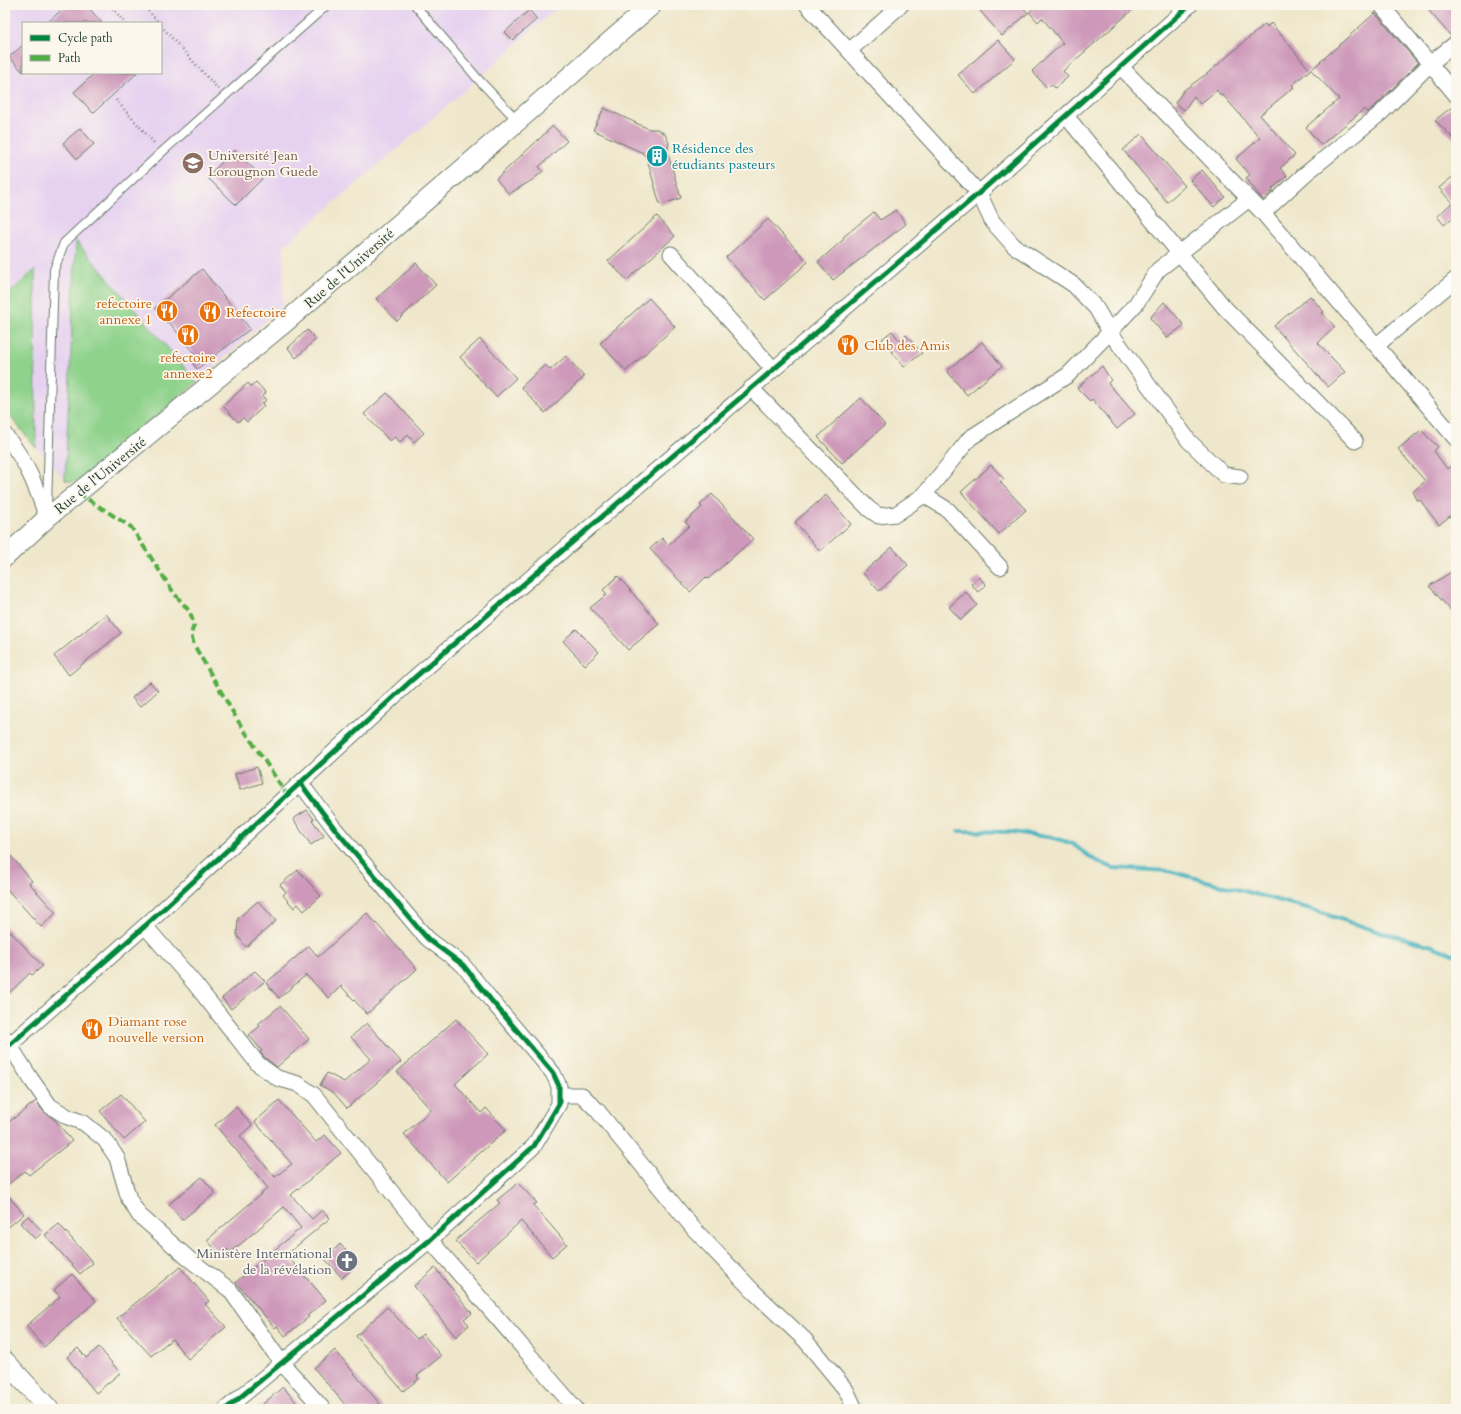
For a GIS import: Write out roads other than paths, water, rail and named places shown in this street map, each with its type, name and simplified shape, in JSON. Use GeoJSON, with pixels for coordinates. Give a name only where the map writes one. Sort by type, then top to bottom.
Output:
{"type":"FeatureCollection","features":[{"type":"Feature","properties":{"kind":"street","name":"Rue de l'Université"},"geometry":{"type":"LineString","coordinates":[[5,557],[47,518],[281,326],[652,5]]}},
{"type":"Feature","properties":{"kind":"street"},"geometry":{"type":"LineString","coordinates":[[807,5],[850,50],[979,193],[992,221],[1014,246],[1074,285],[1096,308],[1110,332],[1190,442],[1224,475],[1240,477]]}},
{"type":"Feature","properties":{"kind":"street"},"geometry":{"type":"LineString","coordinates":[[850,50],[901,5]]}},
{"type":"Feature","properties":{"kind":"street"},"geometry":{"type":"LineString","coordinates":[[323,1409],[281,1362],[230,1290],[189,1259],[140,1215],[129,1199],[117,1158],[105,1140],[84,1123],[68,1117],[50,1106],[7,1043],[145,926],[419,674],[568,548],[751,388],[979,193],[1190,5]]}},
{"type":"Feature","properties":{"kind":"street"},"geometry":{"type":"LineString","coordinates":[[1381,5],[1431,63],[1456,95]]}},
{"type":"Feature","properties":{"kind":"street"},"geometry":{"type":"LineString","coordinates":[[1263,213],[1304,175],[1381,114],[1431,63],[1456,43]]}},
{"type":"Feature","properties":{"kind":"street"},"geometry":{"type":"LineString","coordinates":[[1120,67],[1263,213],[1456,439]]}},
{"type":"Feature","properties":{"kind":"street"},"geometry":{"type":"LineString","coordinates":[[1066,116],[1224,307],[1356,441]]}},
{"type":"Feature","properties":{"kind":"street"},"geometry":{"type":"LineString","coordinates":[[751,388],[869,509],[879,516],[896,514],[924,495],[970,438],[1068,375],[1136,304],[1158,270],[1249,199]]}},
{"type":"Feature","properties":{"kind":"street"},"geometry":{"type":"LineString","coordinates":[[671,254],[773,369]]}},
{"type":"Feature","properties":{"kind":"street"},"geometry":{"type":"LineString","coordinates":[[1377,345],[1456,278]]}},
{"type":"Feature","properties":{"kind":"street"},"geometry":{"type":"LineString","coordinates":[[5,436],[18,451],[33,477],[47,518]]}},
{"type":"Feature","properties":{"kind":"street"},"geometry":{"type":"LineString","coordinates":[[924,495],[948,510],[1000,567]]}},
{"type":"Feature","properties":{"kind":"street"},"geometry":{"type":"LineString","coordinates":[[226,1409],[430,1240],[534,1146],[559,1104],[559,1086],[553,1073],[490,1000],[463,965],[428,939],[418,928],[335,829],[301,784]]}},
{"type":"Feature","properties":{"kind":"street"},"geometry":{"type":"LineString","coordinates":[[145,926],[195,984],[258,1064],[277,1078],[298,1084],[314,1095],[430,1240],[576,1409]]}},
{"type":"Feature","properties":{"kind":"street"},"geometry":{"type":"LineString","coordinates":[[560,1094],[582,1095],[598,1110],[692,1228],[753,1291],[805,1340],[846,1390],[855,1409]]}},
{"type":"Feature","properties":{"kind":"street"},"geometry":{"type":"LineString","coordinates":[[5,1361],[49,1409]]}},
{"type":"Feature","properties":{"kind":"lane"},"geometry":{"type":"LineString","coordinates":[[47,518],[54,270],[64,243],[162,152],[327,5]]}},
{"type":"Feature","properties":{"kind":"lane"},"geometry":{"type":"LineString","coordinates":[[415,5],[478,79],[518,122]]}},
{"type":"Feature","properties":{"kind":"waterway"},"geometry":{"type":"LineString","coordinates":[[959,831],[1012,832],[1054,838],[1071,843],[1093,859],[1113,868],[1169,871],[1307,908],[1376,931],[1429,945],[1456,955]]}},
{"type":"Feature","properties":{"kind":"place","name":"Résidence des étudiants pasteurs"},"geometry":{"type":"Point","coordinates":[657,156]}},
{"type":"Feature","properties":{"kind":"place","name":"Université Jean Lorougnon Guede"},"geometry":{"type":"Point","coordinates":[193,163]}},
{"type":"Feature","properties":{"kind":"place","name":"refectoire annexe 1"},"geometry":{"type":"Point","coordinates":[167,311]}},
{"type":"Feature","properties":{"kind":"place","name":"Refectoire"},"geometry":{"type":"Point","coordinates":[210,312]}},
{"type":"Feature","properties":{"kind":"place","name":"refectoire annexe2"},"geometry":{"type":"Point","coordinates":[188,335]}},
{"type":"Feature","properties":{"kind":"place","name":"Club des Amis"},"geometry":{"type":"Point","coordinates":[848,345]}},
{"type":"Feature","properties":{"kind":"place","name":"Diamant rose nouvelle version"},"geometry":{"type":"Point","coordinates":[92,1029]}},
{"type":"Feature","properties":{"kind":"place","name":"Ministère International de la révélation"},"geometry":{"type":"Point","coordinates":[347,1261]}}]}
